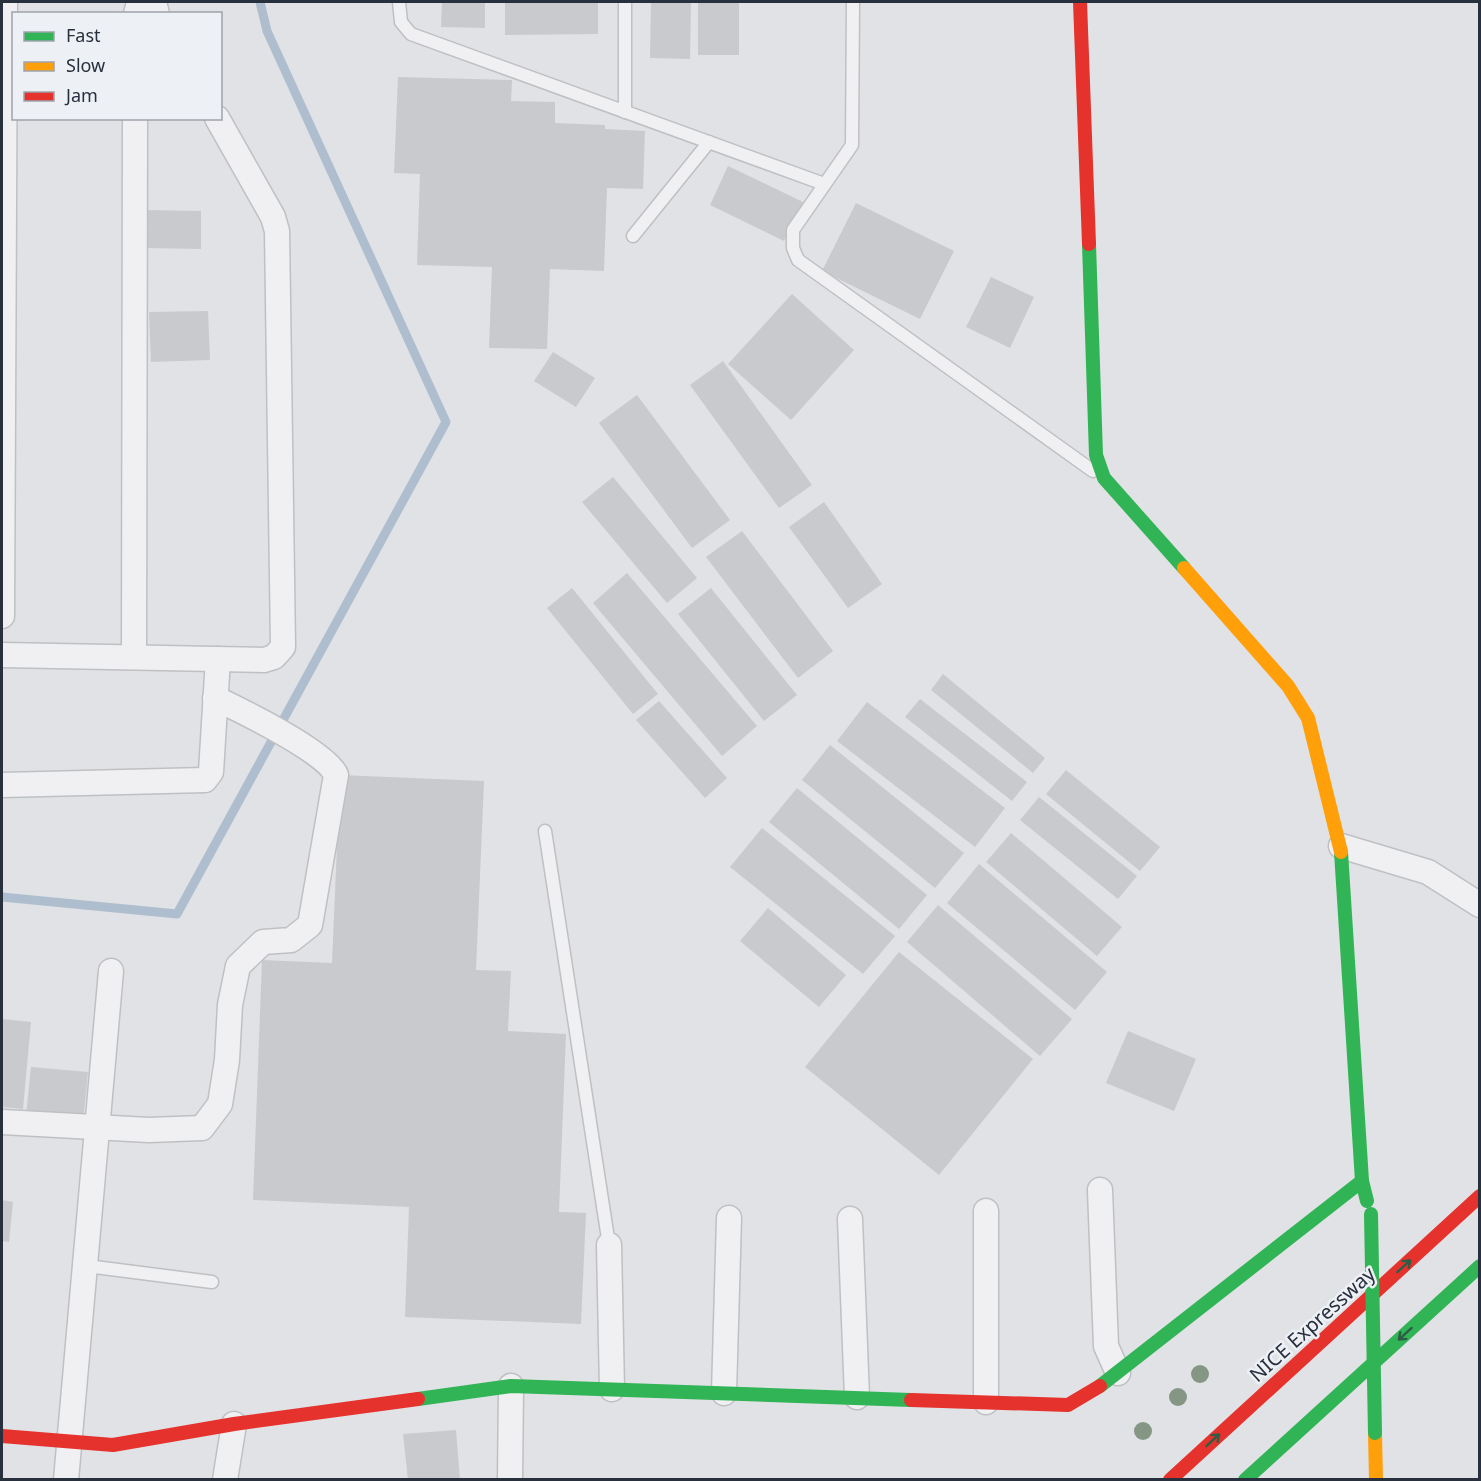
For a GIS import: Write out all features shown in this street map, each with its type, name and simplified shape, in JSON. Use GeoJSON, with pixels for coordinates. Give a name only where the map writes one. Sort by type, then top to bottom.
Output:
{"type":"FeatureCollection","features":[{"type":"Feature","properties":{"kind":"main road"},"geometry":{"type":"LineString","coordinates":[[1080,2],[1095,441],[1104,478],[1301,703],[1308,718],[1341,846],[1362,1181],[1371,1214],[1376,1479]]}},
{"type":"Feature","properties":{"kind":"main road"},"geometry":{"type":"LineString","coordinates":[[2,1436],[114,1445],[234,1424],[511,1386],[1068,1405],[1079,1401],[1118,1372],[1362,1181]]}},
{"type":"Feature","properties":{"kind":"main road","name":"NICE Expressway"},"geometry":{"type":"LineString","coordinates":[[1170,1479],[1479,1196]]}},
{"type":"Feature","properties":{"kind":"main road"},"geometry":{"type":"LineString","coordinates":[[1245,1479],[1479,1266]]}},
{"type":"Feature","properties":{"kind":"street"},"geometry":{"type":"LineString","coordinates":[[2,616],[4,2]]}},
{"type":"Feature","properties":{"kind":"street"},"geometry":{"type":"LineString","coordinates":[[134,656],[135,120]]}},
{"type":"Feature","properties":{"kind":"street"},"geometry":{"type":"LineString","coordinates":[[2,656],[134,656],[218,659],[274,657],[283,646],[277,231],[273,217],[218,120]]}},
{"type":"Feature","properties":{"kind":"street"},"geometry":{"type":"LineString","coordinates":[[2,785],[204,780],[212,772],[218,659]]}},
{"type":"Feature","properties":{"kind":"street"},"geometry":{"type":"LineString","coordinates":[[2,1122],[149,1131],[202,1128],[220,1104],[227,1060],[230,1005],[238,966],[263,942],[291,940],[310,925],[336,773],[295,741],[215,698]]}},
{"type":"Feature","properties":{"kind":"street"},"geometry":{"type":"LineString","coordinates":[[1341,846],[1428,872],[1479,905]]}},
{"type":"Feature","properties":{"kind":"street"},"geometry":{"type":"LineString","coordinates":[[66,1479],[87,1266],[111,971]]}},
{"type":"Feature","properties":{"kind":"street"},"geometry":{"type":"LineString","coordinates":[[1100,1190],[1106,1346],[1118,1372]]}},
{"type":"Feature","properties":{"kind":"street"},"geometry":{"type":"LineString","coordinates":[[986,1211],[986,1402]]}},
{"type":"Feature","properties":{"kind":"street"},"geometry":{"type":"LineString","coordinates":[[724,1393],[729,1218]]}},
{"type":"Feature","properties":{"kind":"street"},"geometry":{"type":"LineString","coordinates":[[850,1219],[857,1397]]}},
{"type":"Feature","properties":{"kind":"street"},"geometry":{"type":"LineString","coordinates":[[609,1245],[612,1389]]}},
{"type":"Feature","properties":{"kind":"street"},"geometry":{"type":"LineString","coordinates":[[510,1479],[511,1386]]}},
{"type":"Feature","properties":{"kind":"street"},"geometry":{"type":"LineString","coordinates":[[225,1479],[234,1424]]}},
{"type":"Feature","properties":{"kind":"lane"},"geometry":{"type":"LineString","coordinates":[[399,2],[401,22],[411,34],[824,184]]}},
{"type":"Feature","properties":{"kind":"lane"},"geometry":{"type":"LineString","coordinates":[[625,2],[625,112]]}},
{"type":"Feature","properties":{"kind":"lane"},"geometry":{"type":"LineString","coordinates":[[853,2],[852,146],[793,230],[793,248],[798,260],[1104,478]]}},
{"type":"Feature","properties":{"kind":"lane"},"geometry":{"type":"LineString","coordinates":[[633,236],[709,142]]}},
{"type":"Feature","properties":{"kind":"lane"},"geometry":{"type":"LineString","coordinates":[[545,831],[609,1245]]}},
{"type":"Feature","properties":{"kind":"lane"},"geometry":{"type":"LineString","coordinates":[[87,1266],[212,1282]]}},
{"type":"Feature","properties":{"kind":"building"},"geometry":{"type":"Polygon","coordinates":[[[442,2],[485,2],[485,28],[441,27],[442,2]]]}},
{"type":"Feature","properties":{"kind":"building"},"geometry":{"type":"Polygon","coordinates":[[[505,2],[598,2],[598,34],[505,35],[505,2]]]}},
{"type":"Feature","properties":{"kind":"building"},"geometry":{"type":"Polygon","coordinates":[[[651,2],[691,2],[690,59],[650,58],[651,2]]]}},
{"type":"Feature","properties":{"kind":"building"},"geometry":{"type":"Polygon","coordinates":[[[698,2],[739,2],[739,55],[698,55],[698,2]]]}},
{"type":"Feature","properties":{"kind":"building"},"geometry":{"type":"Polygon","coordinates":[[[398,77],[512,80],[511,101],[555,102],[555,123],[605,125],[605,129],[645,131],[643,189],[607,188],[604,271],[550,269],[547,349],[489,348],[492,267],[417,265],[420,174],[394,173],[398,77]]]}},
{"type":"Feature","properties":{"kind":"building"},"geometry":{"type":"Polygon","coordinates":[[[728,166],[803,202],[784,241],[710,205],[728,166]]]}},
{"type":"Feature","properties":{"kind":"building"},"geometry":{"type":"Polygon","coordinates":[[[856,203],[954,251],[920,319],[822,271],[856,203]]]}},
{"type":"Feature","properties":{"kind":"building"},"geometry":{"type":"Polygon","coordinates":[[[145,210],[201,211],[201,249],[145,248],[145,210]]]}},
{"type":"Feature","properties":{"kind":"building"},"geometry":{"type":"Polygon","coordinates":[[[991,277],[1034,297],[1010,348],[966,327],[991,277]]]}},
{"type":"Feature","properties":{"kind":"building"},"geometry":{"type":"Polygon","coordinates":[[[792,294],[854,350],[791,420],[728,364],[792,294]]]}},
{"type":"Feature","properties":{"kind":"building"},"geometry":{"type":"Polygon","coordinates":[[[208,311],[210,360],[151,362],[149,312],[208,311]]]}},
{"type":"Feature","properties":{"kind":"building"},"geometry":{"type":"Polygon","coordinates":[[[553,352],[595,378],[576,407],[534,381],[553,352]]]}},
{"type":"Feature","properties":{"kind":"building"},"geometry":{"type":"Polygon","coordinates":[[[723,361],[812,485],[779,508],[690,385],[723,361]]]}},
{"type":"Feature","properties":{"kind":"building"},"geometry":{"type":"Polygon","coordinates":[[[637,395],[730,520],[692,548],[599,423],[637,395]]]}},
{"type":"Feature","properties":{"kind":"building"},"geometry":{"type":"Polygon","coordinates":[[[613,477],[697,578],[667,603],[582,502],[613,477]]]}},
{"type":"Feature","properties":{"kind":"building"},"geometry":{"type":"Polygon","coordinates":[[[824,502],[882,584],[848,608],[789,527],[824,502]]]}},
{"type":"Feature","properties":{"kind":"building"},"geometry":{"type":"Polygon","coordinates":[[[742,531],[833,651],[798,678],[706,557],[742,531]]]}},
{"type":"Feature","properties":{"kind":"building"},"geometry":{"type":"Polygon","coordinates":[[[627,573],[757,726],[722,756],[593,603],[627,573]]]}},
{"type":"Feature","properties":{"kind":"building"},"geometry":{"type":"Polygon","coordinates":[[[572,588],[658,694],[633,714],[547,608],[572,588]]]}},
{"type":"Feature","properties":{"kind":"building"},"geometry":{"type":"Polygon","coordinates":[[[711,588],[797,695],[764,721],[678,614],[711,588]]]}},
{"type":"Feature","properties":{"kind":"building"},"geometry":{"type":"Polygon","coordinates":[[[943,674],[1045,758],[1033,773],[931,690],[943,674]]]}},
{"type":"Feature","properties":{"kind":"building"},"geometry":{"type":"Polygon","coordinates":[[[920,699],[1027,782],[1012,801],[905,717],[920,699]]]}},
{"type":"Feature","properties":{"kind":"building"},"geometry":{"type":"Polygon","coordinates":[[[659,701],[727,778],[705,798],[636,720],[659,701]]]}},
{"type":"Feature","properties":{"kind":"building"},"geometry":{"type":"Polygon","coordinates":[[[867,702],[1005,808],[975,847],[837,741],[867,702]]]}},
{"type":"Feature","properties":{"kind":"building"},"geometry":{"type":"Polygon","coordinates":[[[830,745],[964,853],[935,888],[802,780],[830,745]]]}},
{"type":"Feature","properties":{"kind":"building"},"geometry":{"type":"Polygon","coordinates":[[[1066,770],[1160,847],[1140,871],[1046,794],[1066,770]]]}},
{"type":"Feature","properties":{"kind":"building"},"geometry":{"type":"Polygon","coordinates":[[[340,775],[484,781],[476,970],[511,971],[508,1031],[566,1034],[559,1212],[586,1213],[581,1324],[405,1317],[409,1207],[253,1200],[262,960],[332,963],[340,775]]]}},
{"type":"Feature","properties":{"kind":"building"},"geometry":{"type":"Polygon","coordinates":[[[797,788],[927,895],[899,929],[769,822],[797,788]]]}},
{"type":"Feature","properties":{"kind":"building"},"geometry":{"type":"Polygon","coordinates":[[[1039,797],[1137,876],[1118,899],[1020,820],[1039,797]]]}},
{"type":"Feature","properties":{"kind":"building"},"geometry":{"type":"Polygon","coordinates":[[[762,828],[895,936],[863,974],[730,867],[762,828]]]}},
{"type":"Feature","properties":{"kind":"building"},"geometry":{"type":"Polygon","coordinates":[[[1011,833],[1122,927],[1097,956],[986,862],[1011,833]]]}},
{"type":"Feature","properties":{"kind":"building"},"geometry":{"type":"Polygon","coordinates":[[[979,864],[1107,972],[1075,1010],[947,903],[979,864]]]}},
{"type":"Feature","properties":{"kind":"building"},"geometry":{"type":"Polygon","coordinates":[[[938,905],[1072,1019],[1040,1056],[907,942],[938,905]]]}},
{"type":"Feature","properties":{"kind":"building"},"geometry":{"type":"Polygon","coordinates":[[[768,908],[846,975],[819,1007],[740,941],[768,908]]]}},
{"type":"Feature","properties":{"kind":"building"},"geometry":{"type":"Polygon","coordinates":[[[899,952],[1033,1059],[939,1175],[805,1067],[899,952]]]}},
{"type":"Feature","properties":{"kind":"building"},"geometry":{"type":"Polygon","coordinates":[[[2,1019],[31,1022],[23,1109],[2,1107],[2,1019]]]}},
{"type":"Feature","properties":{"kind":"building"},"geometry":{"type":"Polygon","coordinates":[[[1128,1031],[1196,1059],[1174,1111],[1106,1083],[1128,1031]]]}},
{"type":"Feature","properties":{"kind":"building"},"geometry":{"type":"Polygon","coordinates":[[[31,1067],[88,1072],[83,1121],[26,1115],[31,1067]]]}},
{"type":"Feature","properties":{"kind":"building"},"geometry":{"type":"Polygon","coordinates":[[[2,1200],[13,1202],[9,1242],[2,1241],[2,1200]]]}},
{"type":"Feature","properties":{"kind":"building"},"geometry":{"type":"Polygon","coordinates":[[[456,1430],[460,1480],[408,1480],[403,1434],[456,1430]]]}},
{"type":"Feature","properties":{"kind":"waterway"},"geometry":{"type":"LineString","coordinates":[[2,897],[177,914],[446,422],[267,31],[260,2]]}},
{"type":"Feature","properties":{"kind":"traffic: fast"},"geometry":{"type":"LineString","coordinates":[[1089,244],[1096,455],[1104,478],[1184,568]]}},
{"type":"Feature","properties":{"kind":"traffic: fast"},"geometry":{"type":"LineString","coordinates":[[1341,852],[1362,1181],[1367,1201]]}},
{"type":"Feature","properties":{"kind":"traffic: fast"},"geometry":{"type":"LineString","coordinates":[[1100,1386],[1362,1181]]}},
{"type":"Feature","properties":{"kind":"traffic: fast"},"geometry":{"type":"LineString","coordinates":[[1371,1214],[1375,1433]]}},
{"type":"Feature","properties":{"kind":"traffic: fast"},"geometry":{"type":"LineString","coordinates":[[1245,1480],[1480,1266]]}},
{"type":"Feature","properties":{"kind":"traffic: fast"},"geometry":{"type":"LineString","coordinates":[[418,1399],[511,1386],[911,1400]]}},
{"type":"Feature","properties":{"kind":"traffic: slow"},"geometry":{"type":"LineString","coordinates":[[1184,568],[1288,686],[1308,718],[1341,852]]}},
{"type":"Feature","properties":{"kind":"traffic: slow"},"geometry":{"type":"LineString","coordinates":[[1375,1433],[1376,1480]]}},
{"type":"Feature","properties":{"kind":"traffic: jam"},"geometry":{"type":"LineString","coordinates":[[1080,2],[1089,244]]}},
{"type":"Feature","properties":{"kind":"traffic: jam"},"geometry":{"type":"LineString","coordinates":[[1170,1480],[1480,1196]]}},
{"type":"Feature","properties":{"kind":"traffic: jam"},"geometry":{"type":"LineString","coordinates":[[911,1400],[1068,1405],[1100,1386]]}},
{"type":"Feature","properties":{"kind":"traffic: jam"},"geometry":{"type":"LineString","coordinates":[[2,1436],[113,1445],[234,1424],[418,1399]]}}]}
